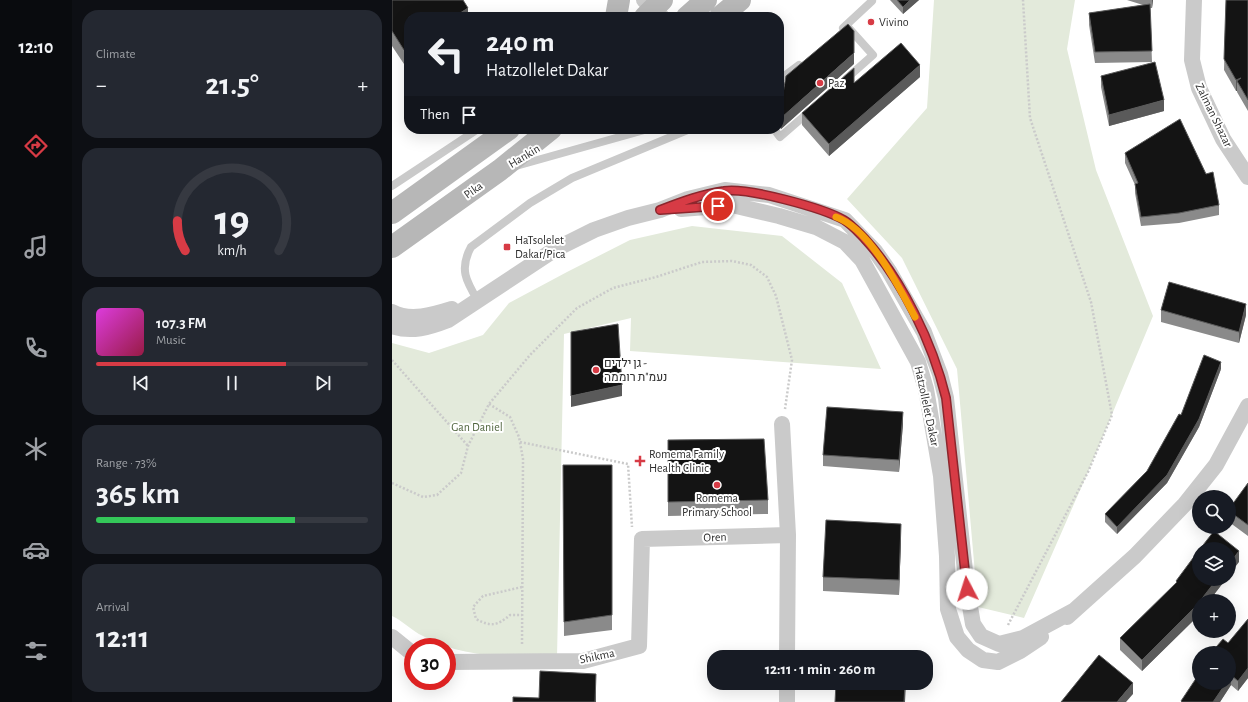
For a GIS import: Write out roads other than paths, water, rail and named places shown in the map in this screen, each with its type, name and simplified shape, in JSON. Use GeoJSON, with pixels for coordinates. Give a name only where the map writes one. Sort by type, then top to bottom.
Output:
{"type":"FeatureCollection","features":[{"type":"Feature","properties":{"kind":"main road"},"geometry":{"type":"LineString","coordinates":[[617,12],[619,0]]}},
{"type":"Feature","properties":{"kind":"main road"},"geometry":{"type":"LineString","coordinates":[[693,12],[706,0]]}},
{"type":"Feature","properties":{"kind":"main road"},"geometry":{"type":"LineString","coordinates":[[726,12],[740,0]]}},
{"type":"Feature","properties":{"kind":"main road"},"geometry":{"type":"LineString","coordinates":[[392,212],[502,134]]}},
{"type":"Feature","properties":{"kind":"main road","name":"Pika"},"geometry":{"type":"LineString","coordinates":[[392,247],[500,170],[545,134]]}},
{"type":"Feature","properties":{"kind":"main road","name":"Hankin"},"geometry":{"type":"LineString","coordinates":[[500,170],[560,134]]}},
{"type":"Feature","properties":{"kind":"street","name":"Zalman Shazar"},"geometry":{"type":"LineString","coordinates":[[1194,0],[1192,60],[1199,88],[1223,139],[1248,177]]}},
{"type":"Feature","properties":{"kind":"street","name":"Hatzollelet Dakar"},"geometry":{"type":"LineString","coordinates":[[392,326],[414,329],[433,326],[448,320],[554,250],[594,230],[628,218],[660,210],[688,199],[725,190],[769,195],[844,220],[875,250],[889,271],[924,332],[940,374],[946,398],[967,589],[973,624],[980,636],[999,644],[1022,638],[1075,610]]}},
{"type":"Feature","properties":{"kind":"street","name":"Hatzollelet Dakar"},"geometry":{"type":"LineString","coordinates":[[660,210],[732,205],[779,216],[816,227],[845,242],[862,260],[904,333],[918,362],[926,388],[941,476],[947,556],[948,609],[957,637],[968,650],[982,660],[998,662],[1020,651],[1043,636],[1075,610],[1135,556],[1185,504],[1216,465],[1248,406]]}},
{"type":"Feature","properties":{"kind":"street","name":"Hatzollelet Dakar"},"geometry":{"type":"LineString","coordinates":[[392,312],[400,316],[418,317],[436,314],[478,301]]}},
{"type":"Feature","properties":{"kind":"street"},"geometry":{"type":"LineString","coordinates":[[782,424],[788,535],[788,650]]}},
{"type":"Feature","properties":{"kind":"street","name":"Oren"},"geometry":{"type":"LineString","coordinates":[[642,539],[788,535]]}},
{"type":"Feature","properties":{"kind":"street","name":"Shikma"},"geometry":{"type":"LineString","coordinates":[[456,662],[583,661],[639,646],[642,539]]}},
{"type":"Feature","properties":{"kind":"street"},"geometry":{"type":"LineString","coordinates":[[392,636],[404,646]]}},
{"type":"Feature","properties":{"kind":"street"},"geometry":{"type":"LineString","coordinates":[[787,690],[787,702]]}},
{"type":"Feature","properties":{"kind":"lane"},"geometry":{"type":"LineString","coordinates":[[835,35],[872,1]]}},
{"type":"Feature","properties":{"kind":"lane"},"geometry":{"type":"LineString","coordinates":[[838,86],[873,55],[846,25]]}},
{"type":"Feature","properties":{"kind":"lane"},"geometry":{"type":"LineString","coordinates":[[784,76],[807,60]]}},
{"type":"Feature","properties":{"kind":"lane"},"geometry":{"type":"LineString","coordinates":[[784,133],[815,106]]}},
{"type":"Feature","properties":{"kind":"lane"},"geometry":{"type":"LineString","coordinates":[[394,184],[470,134]]}},
{"type":"Feature","properties":{"kind":"lane"},"geometry":{"type":"LineString","coordinates":[[500,170],[630,134]]}},
{"type":"Feature","properties":{"kind":"lane"},"geometry":{"type":"LineString","coordinates":[[478,301],[465,280],[466,256],[471,247],[530,203],[572,178],[678,134]]}},
{"type":"Feature","properties":{"kind":"place","name":"Vivino"},"geometry":{"type":"Point","coordinates":[871,22]}},
{"type":"Feature","properties":{"kind":"place","name":"Paz"},"geometry":{"type":"Point","coordinates":[820,83]}},
{"type":"Feature","properties":{"kind":"place","name":"HaTsolelet Dakar/Pica"},"geometry":{"type":"Point","coordinates":[507,247]}},
{"type":"Feature","properties":{"kind":"place","name":"גן ילדים - נעמ\"ת רוממה"},"geometry":{"type":"Point","coordinates":[596,370]}},
{"type":"Feature","properties":{"kind":"place","name":"Romema Family Health Clinic"},"geometry":{"type":"Point","coordinates":[640,461]}},
{"type":"Feature","properties":{"kind":"place","name":"Romema Primary School"},"geometry":{"type":"Point","coordinates":[717,485]}},
{"type":"Feature","properties":{"kind":"park label","name":"Gan Daniel"},"geometry":{"type":"Point","coordinates":[477,427]}}]}
